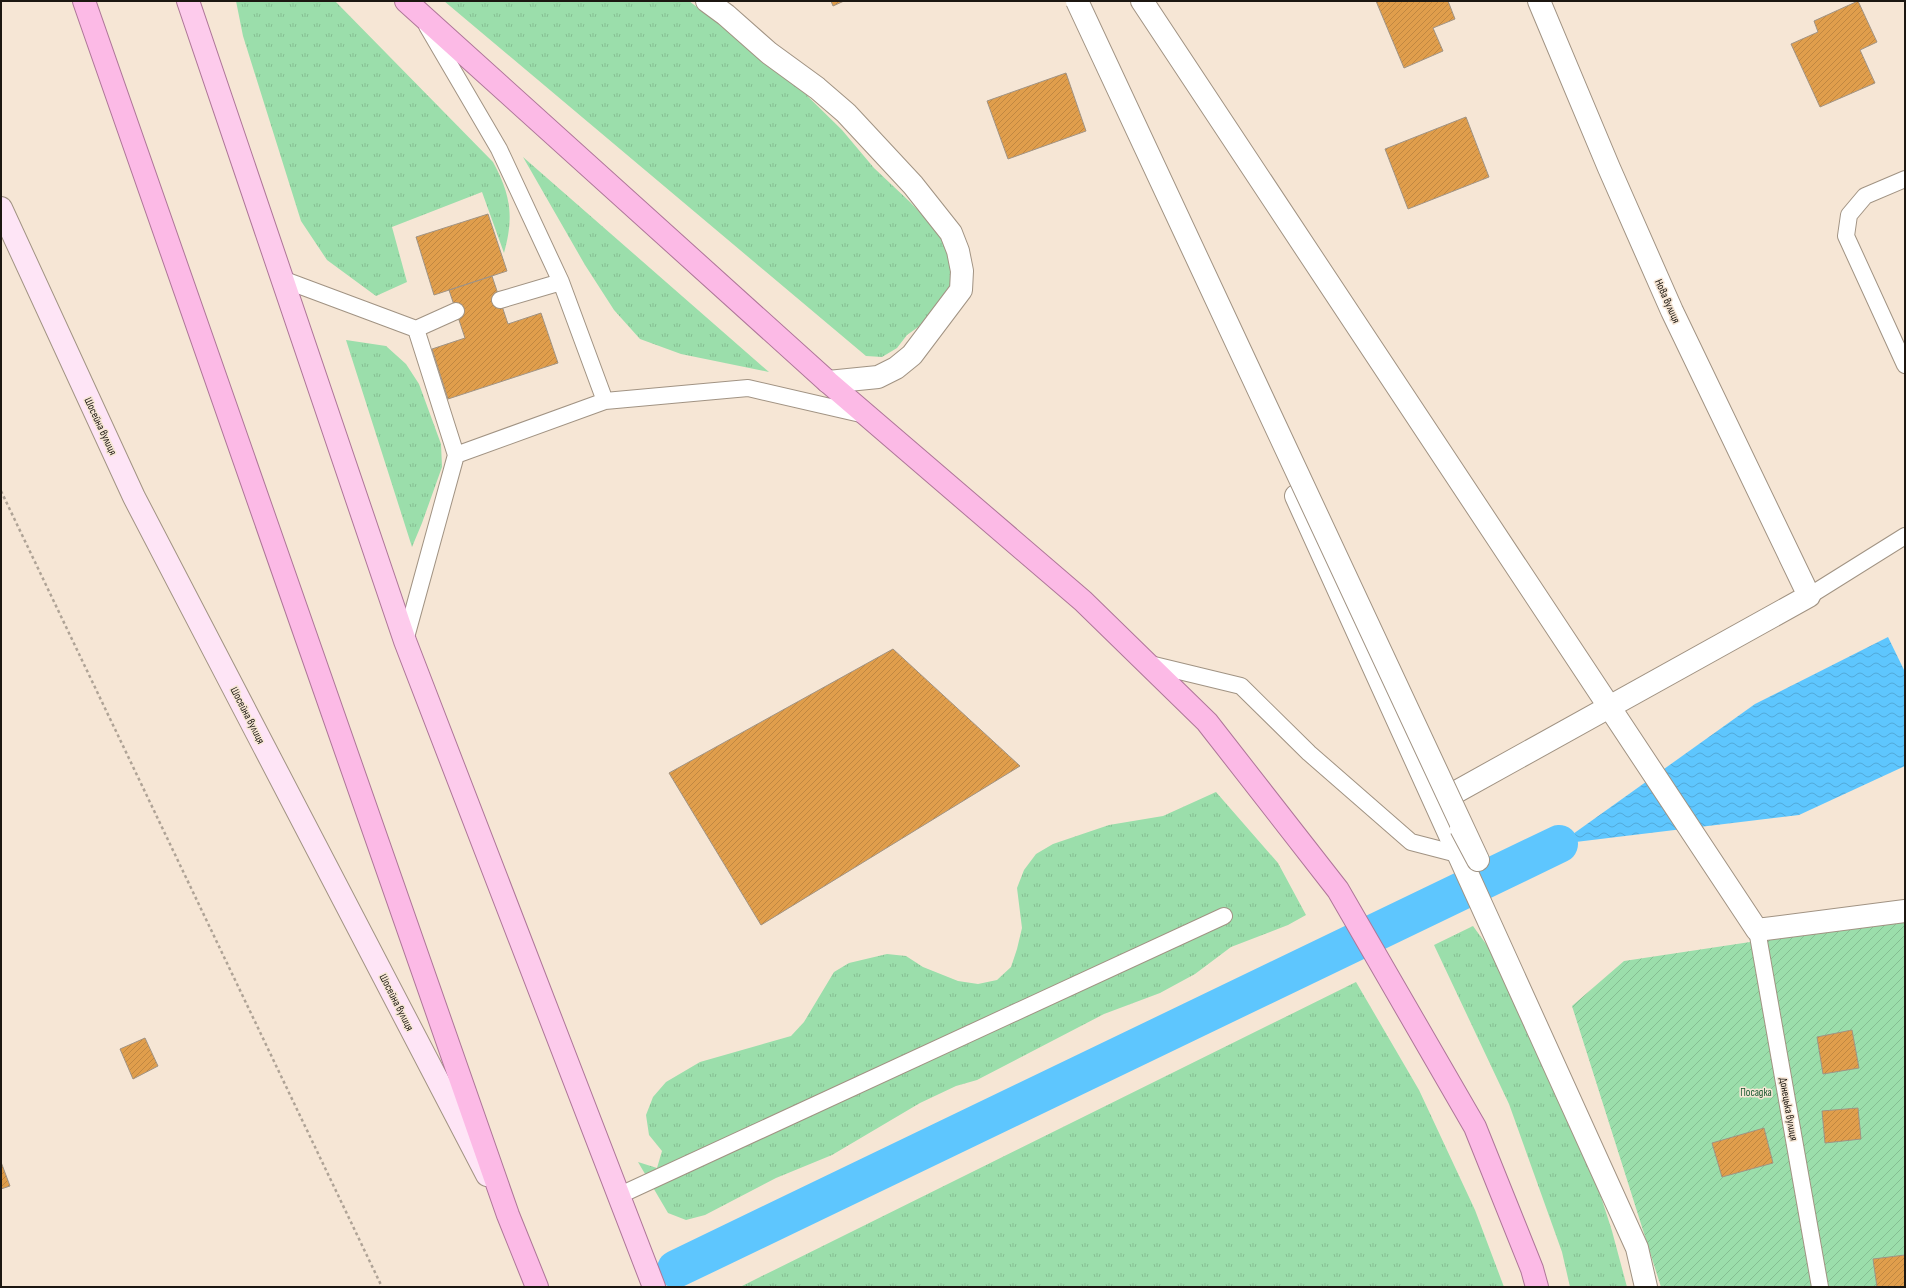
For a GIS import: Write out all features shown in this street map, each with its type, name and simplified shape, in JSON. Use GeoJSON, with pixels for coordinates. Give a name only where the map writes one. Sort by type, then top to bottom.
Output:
{"type":"FeatureCollection","features":[{"type":"Feature","properties":{"kind":"highway"},"geometry":{"type":"LineString","coordinates":[[84,1],[508,1215],[537,1287]]}},
{"type":"Feature","properties":{"kind":"highway"},"geometry":{"type":"LineString","coordinates":[[413,8],[865,415],[1083,601],[1206,722],[1338,890],[1408,1008],[1476,1127],[1532,1269],[1537,1287]]}},
{"type":"Feature","properties":{"kind":"main road"},"geometry":{"type":"LineString","coordinates":[[188,1],[405,641],[654,1287]]}},
{"type":"Feature","properties":{"kind":"main road","name":"Шосейна вулиця"},"geometry":{"type":"LineString","coordinates":[[1,208],[134,496],[508,1215]]}},
{"type":"Feature","properties":{"kind":"street"},"geometry":{"type":"LineString","coordinates":[[707,1],[726,14],[769,53],[817,88],[846,113],[913,185],[951,233],[958,251],[962,271],[961,290],[912,355],[896,368],[878,378],[828,382]]}},
{"type":"Feature","properties":{"kind":"street"},"geometry":{"type":"LineString","coordinates":[[1072,1],[1637,1248],[1646,1287]]}},
{"type":"Feature","properties":{"kind":"street"},"geometry":{"type":"LineString","coordinates":[[1077,1],[1478,860]]}},
{"type":"Feature","properties":{"kind":"street"},"geometry":{"type":"LineString","coordinates":[[1142,1],[1757,930],[1905,911]]}},
{"type":"Feature","properties":{"kind":"street","name":"Нова вулиця"},"geometry":{"type":"LineString","coordinates":[[1539,1],[1609,168],[1672,311],[1809,596]]}},
{"type":"Feature","properties":{"kind":"street"},"geometry":{"type":"LineString","coordinates":[[1478,860],[1447,797],[1809,596]]}},
{"type":"Feature","properties":{"kind":"lane"},"geometry":{"type":"LineString","coordinates":[[413,8],[499,149],[561,282],[605,401]]}},
{"type":"Feature","properties":{"kind":"lane"},"geometry":{"type":"LineString","coordinates":[[1904,359],[1846,236],[1849,215],[1865,196],[1905,179]]}},
{"type":"Feature","properties":{"kind":"lane"},"geometry":{"type":"LineString","coordinates":[[282,278],[416,329],[456,311]]}},
{"type":"Feature","properties":{"kind":"lane"},"geometry":{"type":"LineString","coordinates":[[500,300],[561,282]]}},
{"type":"Feature","properties":{"kind":"lane"},"geometry":{"type":"LineString","coordinates":[[405,641],[456,455],[416,329]]}},
{"type":"Feature","properties":{"kind":"lane"},"geometry":{"type":"LineString","coordinates":[[456,455],[605,401],[748,388],[865,415]]}},
{"type":"Feature","properties":{"kind":"lane"},"geometry":{"type":"LineString","coordinates":[[1809,596],[1905,536]]}},
{"type":"Feature","properties":{"kind":"lane"},"geometry":{"type":"LineString","coordinates":[[1145,662],[1241,686],[1309,753],[1412,842],[1478,860]]}},
{"type":"Feature","properties":{"kind":"lane"},"geometry":{"type":"LineString","coordinates":[[618,1196],[1224,916]]}},
{"type":"Feature","properties":{"kind":"lane","name":"Донецька вулиця"},"geometry":{"type":"LineString","coordinates":[[1757,930],[1820,1287]]}},
{"type":"Feature","properties":{"kind":"path"},"geometry":{"type":"LineString","coordinates":[[1,491],[382,1287]]}},
{"type":"Feature","properties":{"kind":"green space"},"geometry":{"type":"Polygon","coordinates":[[[236,1],[335,1],[493,162],[504,185],[509,206],[509,228],[504,253],[482,192],[392,227],[407,282],[376,296],[327,260],[301,221],[243,36],[236,1]]]}},
{"type":"Feature","properties":{"kind":"green space"},"geometry":{"type":"Polygon","coordinates":[[[444,1],[689,1],[784,73],[842,130],[874,168],[932,225],[949,252],[954,268],[951,284],[921,325],[907,335],[897,348],[882,357],[866,356],[444,1]]]}},
{"type":"Feature","properties":{"kind":"green space"},"geometry":{"type":"Polygon","coordinates":[[[523,157],[769,372],[681,354],[640,339],[614,310],[585,265],[523,157]]]}},
{"type":"Feature","properties":{"kind":"green space"},"geometry":{"type":"Polygon","coordinates":[[[346,340],[386,346],[406,364],[419,384],[441,444],[442,467],[412,547],[346,340]]]}},
{"type":"Feature","properties":{"kind":"green space"},"geometry":{"type":"Polygon","coordinates":[[[1216,792],[1278,863],[1306,915],[1288,925],[1231,947],[1195,974],[1160,993],[1104,1014],[977,1080],[956,1086],[920,1103],[832,1155],[776,1178],[705,1215],[686,1220],[668,1213],[638,1162],[657,1168],[662,1151],[649,1135],[646,1115],[653,1097],[666,1082],[700,1062],[791,1036],[804,1022],[834,972],[849,963],[887,954],[906,956],[923,967],[958,981],[978,984],[997,980],[1011,967],[1017,949],[1022,928],[1017,888],[1024,870],[1036,854],[1053,844],[1109,825],[1163,816],[1216,792]]]}},
{"type":"Feature","properties":{"kind":"green space","name":"Посадка"},"geometry":{"type":"Polygon","coordinates":[[[1905,905],[1905,1287],[1661,1287],[1572,1006],[1624,961],[1824,931],[1905,905]]]}},
{"type":"Feature","properties":{"kind":"green space"},"geometry":{"type":"Polygon","coordinates":[[[1473,926],[1523,995],[1566,1088],[1612,1231],[1627,1287],[1570,1287],[1562,1252],[1509,1104],[1434,945],[1473,926]]]}},
{"type":"Feature","properties":{"kind":"green space"},"geometry":{"type":"Polygon","coordinates":[[[1356,982],[1419,1090],[1475,1210],[1504,1287],[740,1287],[1356,982]]]}},
{"type":"Feature","properties":{"kind":"water"},"geometry":{"type":"Polygon","coordinates":[[[1888,637],[1905,672],[1905,766],[1799,815],[1559,844],[1755,704],[1888,637]]]}},
{"type":"Feature","properties":{"kind":"building"},"geometry":{"type":"Polygon","coordinates":[[[831,1],[844,1],[833,6],[831,1]]]}},
{"type":"Feature","properties":{"kind":"building"},"geometry":{"type":"Polygon","coordinates":[[[1376,1],[1448,1],[1455,19],[1433,28],[1443,51],[1404,68],[1376,1]]]}},
{"type":"Feature","properties":{"kind":"building"},"geometry":{"type":"Polygon","coordinates":[[[1858,1],[1877,42],[1860,50],[1875,83],[1820,107],[1791,44],[1818,32],[1814,21],[1858,1]]]}},
{"type":"Feature","properties":{"kind":"building"},"geometry":{"type":"Polygon","coordinates":[[[1066,73],[1086,131],[1008,159],[987,101],[1066,73]]]}},
{"type":"Feature","properties":{"kind":"building"},"geometry":{"type":"Polygon","coordinates":[[[1466,117],[1489,177],[1408,209],[1385,149],[1466,117]]]}},
{"type":"Feature","properties":{"kind":"building"},"geometry":{"type":"Polygon","coordinates":[[[488,214],[507,271],[434,295],[416,237],[488,214]]]}},
{"type":"Feature","properties":{"kind":"building"},"geometry":{"type":"Polygon","coordinates":[[[492,276],[508,324],[541,313],[558,363],[448,399],[432,349],[465,338],[449,290],[492,276]]]}},
{"type":"Feature","properties":{"kind":"building"},"geometry":{"type":"Polygon","coordinates":[[[893,649],[1020,766],[761,925],[669,773],[893,649]]]}},
{"type":"Feature","properties":{"kind":"building"},"geometry":{"type":"Polygon","coordinates":[[[1852,1030],[1859,1068],[1823,1074],[1817,1037],[1852,1030]]]}},
{"type":"Feature","properties":{"kind":"building"},"geometry":{"type":"Polygon","coordinates":[[[145,1038],[158,1066],[133,1079],[120,1049],[145,1038]]]}},
{"type":"Feature","properties":{"kind":"building"},"geometry":{"type":"Polygon","coordinates":[[[1858,1108],[1861,1139],[1825,1143],[1822,1111],[1858,1108]]]}},
{"type":"Feature","properties":{"kind":"building"},"geometry":{"type":"Polygon","coordinates":[[[1764,1128],[1773,1163],[1722,1177],[1712,1143],[1764,1128]]]}},
{"type":"Feature","properties":{"kind":"building"},"geometry":{"type":"Polygon","coordinates":[[[1,1162],[10,1186],[1,1189],[1,1162]]]}},
{"type":"Feature","properties":{"kind":"building"},"geometry":{"type":"Polygon","coordinates":[[[1905,1255],[1905,1287],[1877,1287],[1873,1259],[1905,1255]]]}},
{"type":"Feature","properties":{"kind":"waterway"},"geometry":{"type":"LineString","coordinates":[[676,1269],[1559,844]]}}]}
